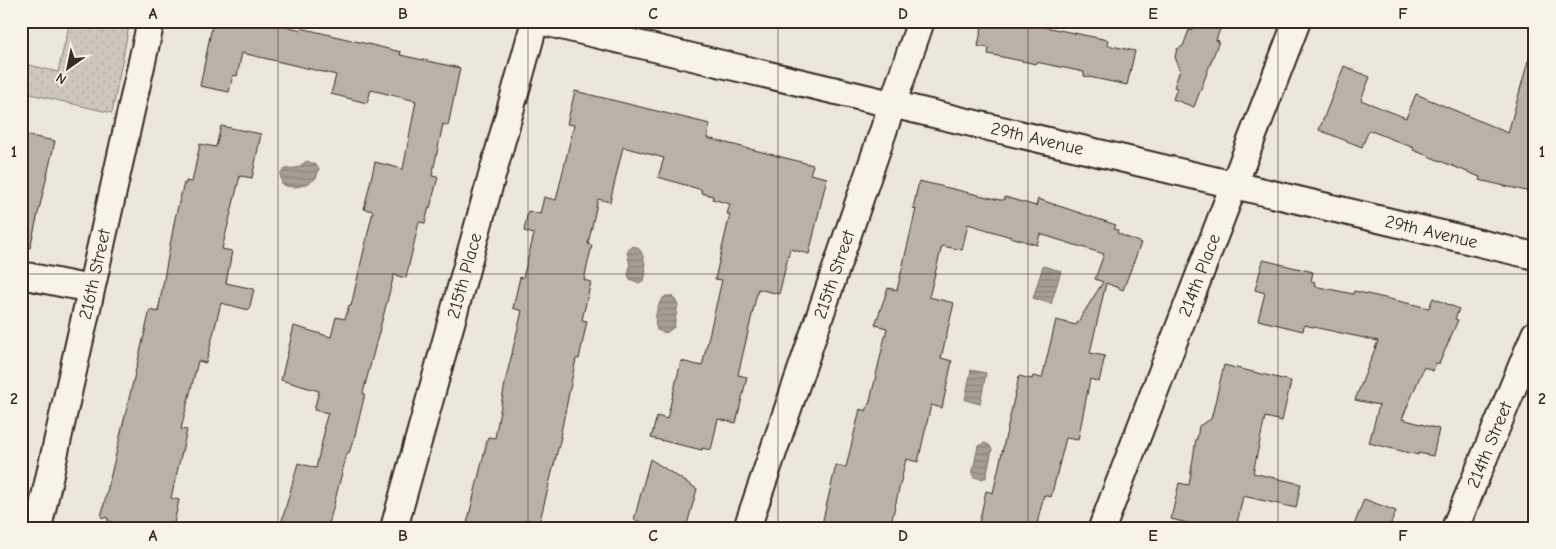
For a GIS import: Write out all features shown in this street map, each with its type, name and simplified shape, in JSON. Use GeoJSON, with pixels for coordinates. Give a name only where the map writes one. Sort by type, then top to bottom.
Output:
{"type":"FeatureCollection","features":[{"type":"Feature","properties":{"kind":"street","name":"216th Street"},"geometry":{"type":"LineString","coordinates":[[38,528],[151,21]]}},
{"type":"Feature","properties":{"kind":"street","name":"215th Place"},"geometry":{"type":"LineString","coordinates":[[394,528],[535,21]]}},
{"type":"Feature","properties":{"kind":"street","name":"29th Avenue"},"geometry":{"type":"LineString","coordinates":[[540,21],[1535,256]]}},
{"type":"Feature","properties":{"kind":"street","name":"215th Street"},"geometry":{"type":"LineString","coordinates":[[747,528],[921,21]]}},
{"type":"Feature","properties":{"kind":"street","name":"214th Place"},"geometry":{"type":"LineString","coordinates":[[1102,528],[1297,21]]}},
{"type":"Feature","properties":{"kind":"street"},"geometry":{"type":"LineString","coordinates":[[21,275],[91,289]]}},
{"type":"Feature","properties":{"kind":"street","name":"214th Street"},"geometry":{"type":"LineString","coordinates":[[1454,528],[1535,334]]}},
{"type":"Feature","properties":{"kind":"shaded area"},"geometry":{"type":"Polygon","coordinates":[[[70,21],[130,21],[112,113],[22,92],[29,65],[58,72],[70,21]]]}},
{"type":"Feature","properties":{"kind":"shaded area"},"geometry":{"type":"Polygon","coordinates":[[[307,161],[316,165],[319,169],[316,178],[299,186],[290,187],[282,184],[280,174],[283,170],[297,167],[307,161]]]}},
{"type":"Feature","properties":{"kind":"shaded area"},"geometry":{"type":"Polygon","coordinates":[[[633,246],[637,247],[642,253],[645,262],[645,277],[639,283],[630,279],[628,275],[630,266],[627,251],[633,246]]]}},
{"type":"Feature","properties":{"kind":"shaded area"},"geometry":{"type":"Polygon","coordinates":[[[1043,266],[1061,271],[1051,304],[1033,298],[1043,266]]]}},
{"type":"Feature","properties":{"kind":"shaded area"},"geometry":{"type":"Polygon","coordinates":[[[666,296],[672,296],[678,304],[674,327],[666,333],[657,330],[655,321],[658,306],[666,296]]]}},
{"type":"Feature","properties":{"kind":"shaded area"},"geometry":{"type":"Polygon","coordinates":[[[971,370],[986,373],[980,404],[965,400],[971,370]]]}},
{"type":"Feature","properties":{"kind":"shaded area"},"geometry":{"type":"Polygon","coordinates":[[[984,443],[992,449],[986,478],[983,479],[973,477],[974,475],[972,475],[978,446],[984,443]]]}},
{"type":"Feature","properties":{"kind":"building"},"geometry":{"type":"Polygon","coordinates":[[[213,21],[266,21],[401,52],[400,55],[460,68],[448,126],[443,124],[432,176],[438,177],[430,208],[425,223],[419,222],[406,278],[394,275],[363,393],[365,394],[355,435],[349,453],[347,453],[328,528],[280,528],[298,463],[316,468],[328,413],[314,410],[319,391],[281,380],[294,326],[331,337],[336,317],[345,319],[349,305],[351,306],[373,211],[364,209],[375,162],[403,169],[416,101],[371,90],[367,103],[331,94],[336,75],[242,53],[237,76],[233,75],[229,92],[200,86],[213,21]]]}},
{"type":"Feature","properties":{"kind":"building"},"geometry":{"type":"Polygon","coordinates":[[[983,21],[1014,21],[1040,26],[1108,40],[1107,45],[1135,51],[1127,85],[1084,76],[1084,72],[988,54],[989,48],[978,46],[983,21]]]}},
{"type":"Feature","properties":{"kind":"building"},"geometry":{"type":"Polygon","coordinates":[[[1195,21],[1223,21],[1216,40],[1219,41],[1194,107],[1173,99],[1177,88],[1174,87],[1180,70],[1175,57],[1177,49],[1183,46],[1189,30],[1191,31],[1195,21]]]}},
{"type":"Feature","properties":{"kind":"building"},"geometry":{"type":"Polygon","coordinates":[[[1528,61],[1535,61],[1535,193],[1479,180],[1480,177],[1369,130],[1362,147],[1319,130],[1344,66],[1370,77],[1361,100],[1406,118],[1416,94],[1508,133],[1528,61]]]}},
{"type":"Feature","properties":{"kind":"building"},"geometry":{"type":"Polygon","coordinates":[[[575,91],[710,124],[707,138],[813,165],[810,174],[827,178],[809,254],[790,249],[779,294],[758,289],[738,375],[747,377],[736,423],[718,419],[711,450],[702,448],[702,450],[651,438],[657,416],[667,419],[681,361],[702,366],[722,280],[715,279],[730,214],[727,214],[730,204],[712,199],[713,196],[701,193],[702,190],[658,177],[664,158],[623,147],[610,202],[598,199],[588,244],[592,245],[584,280],[591,282],[582,320],[587,321],[579,359],[576,359],[561,437],[538,528],[466,528],[488,437],[495,438],[506,378],[522,311],[513,308],[520,277],[523,278],[534,234],[524,231],[528,211],[540,214],[544,197],[556,200],[574,125],[567,124],[575,91]]]}},
{"type":"Feature","properties":{"kind":"building"},"geometry":{"type":"Polygon","coordinates":[[[221,126],[261,134],[252,178],[240,176],[222,249],[232,251],[226,283],[254,289],[249,310],[221,303],[206,363],[198,361],[181,429],[187,430],[171,498],[179,500],[173,528],[139,528],[108,521],[108,518],[101,517],[150,310],[158,312],[175,218],[184,183],[186,184],[186,181],[192,182],[200,144],[216,147],[221,126]]]}},
{"type":"Feature","properties":{"kind":"building"},"geometry":{"type":"Polygon","coordinates":[[[25,135],[55,141],[30,248],[21,247],[21,151],[25,135]]]}},
{"type":"Feature","properties":{"kind":"building"},"geometry":{"type":"Polygon","coordinates":[[[919,181],[1000,200],[1004,200],[1005,197],[1036,206],[1038,199],[1116,225],[1114,229],[1118,230],[1117,233],[1141,243],[1123,290],[1106,283],[1090,353],[1105,356],[1099,382],[1090,379],[1078,440],[1066,438],[1051,497],[1044,495],[1036,528],[978,528],[986,491],[993,493],[1019,376],[1032,379],[1033,376],[1042,378],[1056,320],[1076,325],[1103,282],[1095,279],[1104,254],[1040,234],[1037,245],[968,224],[962,250],[942,246],[929,297],[954,303],[941,358],[952,361],[942,408],[931,405],[918,462],[906,459],[890,528],[821,528],[836,465],[846,467],[860,409],[866,411],[870,401],[887,328],[875,325],[888,288],[897,290],[916,209],[913,208],[919,181]]]}},
{"type":"Feature","properties":{"kind":"building"},"geometry":{"type":"Polygon","coordinates":[[[1263,260],[1313,272],[1311,281],[1315,282],[1314,286],[1353,294],[1354,291],[1429,308],[1433,298],[1459,309],[1455,319],[1458,320],[1439,364],[1436,363],[1433,371],[1424,367],[1402,419],[1439,429],[1433,456],[1418,453],[1418,455],[1369,443],[1379,405],[1355,400],[1378,341],[1304,325],[1303,331],[1258,320],[1265,293],[1255,290],[1263,260]]]}},
{"type":"Feature","properties":{"kind":"building"},"geometry":{"type":"Polygon","coordinates":[[[1224,365],[1291,381],[1282,421],[1265,417],[1253,473],[1301,484],[1296,508],[1243,496],[1236,528],[1208,528],[1171,519],[1179,483],[1189,485],[1199,426],[1211,419],[1224,365]]]}},
{"type":"Feature","properties":{"kind":"building"},"geometry":{"type":"Polygon","coordinates":[[[650,459],[697,489],[686,528],[663,528],[634,520],[650,459]]]}},
{"type":"Feature","properties":{"kind":"building"},"geometry":{"type":"Polygon","coordinates":[[[1364,499],[1396,511],[1389,528],[1353,528],[1364,499]]]}}]}
